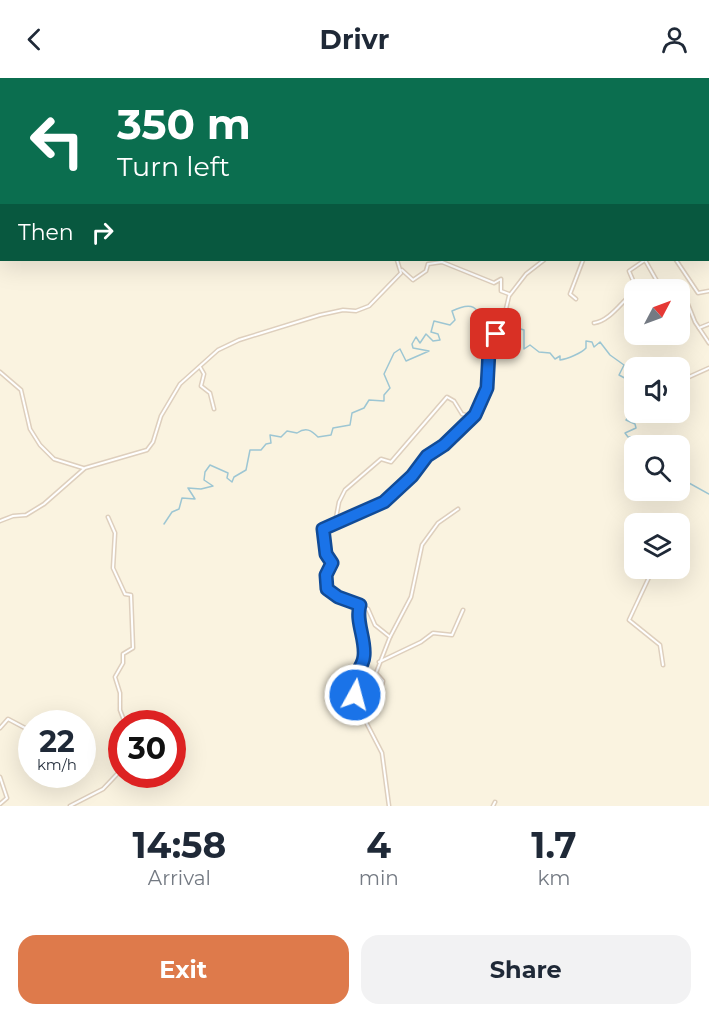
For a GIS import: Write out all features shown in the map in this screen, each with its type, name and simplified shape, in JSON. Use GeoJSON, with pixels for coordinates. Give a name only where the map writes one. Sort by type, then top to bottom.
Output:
{"type":"FeatureCollection","features":[{"type":"Feature","properties":{"kind":"street"},"geometry":{"type":"LineString","coordinates":[[398,261],[402,270],[413,280],[426,271],[429,263],[440,261],[447,264],[452,263],[494,283],[501,279],[501,291],[505,294],[510,293]]}},
{"type":"Feature","properties":{"kind":"street"},"geometry":{"type":"LineString","coordinates":[[390,637],[375,625],[368,610],[338,597],[327,588],[326,575],[332,563],[326,554],[323,530],[378,506],[390,498],[412,476],[427,456],[444,445],[472,417],[487,388],[489,351],[502,322],[510,293],[526,274],[543,261]]}},
{"type":"Feature","properties":{"kind":"street"},"geometry":{"type":"LineString","coordinates":[[576,299],[570,294],[583,261]]}},
{"type":"Feature","properties":{"kind":"street"},"geometry":{"type":"LineString","coordinates":[[631,279],[629,271],[644,261]]}},
{"type":"Feature","properties":{"kind":"street"},"geometry":{"type":"LineString","coordinates":[[646,261],[656,279]]}},
{"type":"Feature","properties":{"kind":"street"},"geometry":{"type":"LineString","coordinates":[[677,261],[698,293],[709,291]]}},
{"type":"Feature","properties":{"kind":"street"},"geometry":{"type":"LineString","coordinates":[[0,521],[12,516],[26,515],[44,504],[85,468],[150,448],[168,402],[180,384],[218,350],[239,340],[320,315],[343,310],[356,311],[369,306],[385,292],[402,270]]}},
{"type":"Feature","properties":{"kind":"street"},"geometry":{"type":"LineString","coordinates":[[594,323],[605,321],[609,314],[624,301]]}},
{"type":"Feature","properties":{"kind":"street"},"geometry":{"type":"LineString","coordinates":[[690,308],[709,343]]}},
{"type":"Feature","properties":{"kind":"street"},"geometry":{"type":"LineString","coordinates":[[699,328],[709,324]]}},
{"type":"Feature","properties":{"kind":"street"},"geometry":{"type":"LineString","coordinates":[[705,337],[709,335]]}},
{"type":"Feature","properties":{"kind":"street"},"geometry":{"type":"LineString","coordinates":[[200,367],[204,374],[201,386],[210,393],[214,409]]}},
{"type":"Feature","properties":{"kind":"street"},"geometry":{"type":"LineString","coordinates":[[690,377],[709,368]]}},
{"type":"Feature","properties":{"kind":"street"},"geometry":{"type":"LineString","coordinates":[[0,372],[21,390],[30,426],[40,445],[54,459],[85,468]]}},
{"type":"Feature","properties":{"kind":"street"},"geometry":{"type":"LineString","coordinates":[[335,523],[339,502],[345,490],[381,459],[391,462],[447,397],[454,401],[462,414],[472,417]]}},
{"type":"Feature","properties":{"kind":"street"},"geometry":{"type":"LineString","coordinates":[[366,722],[371,706],[383,685],[376,674],[380,662],[412,595],[422,547],[438,523],[458,509]]}},
{"type":"Feature","properties":{"kind":"street"},"geometry":{"type":"LineString","coordinates":[[108,517],[115,533],[113,568],[125,594],[131,595],[133,648],[123,655],[123,663],[116,671],[115,679],[120,693],[120,710]]}},
{"type":"Feature","properties":{"kind":"street"},"geometry":{"type":"LineString","coordinates":[[648,579],[629,620],[660,645],[663,665]]}},
{"type":"Feature","properties":{"kind":"street"},"geometry":{"type":"LineString","coordinates":[[360,605],[358,618],[363,631],[362,644],[365,654],[362,665],[351,681],[350,687],[362,707],[366,722],[382,753],[389,806]]}},
{"type":"Feature","properties":{"kind":"street"},"geometry":{"type":"LineString","coordinates":[[380,662],[421,642],[433,633],[452,635],[463,610]]}},
{"type":"Feature","properties":{"kind":"street"},"geometry":{"type":"LineString","coordinates":[[0,728],[8,719],[18,724]]}},
{"type":"Feature","properties":{"kind":"street"},"geometry":{"type":"LineString","coordinates":[[0,777],[6,798],[0,804]]}},
{"type":"Feature","properties":{"kind":"street"},"geometry":{"type":"LineString","coordinates":[[69,806],[103,789],[108,784]]}},
{"type":"Feature","properties":{"kind":"waterway"},"geometry":{"type":"LineString","coordinates":[[164,524],[172,512],[179,509],[182,498],[195,499],[188,488],[201,489],[213,486],[204,480],[205,472],[210,465],[228,473],[227,478],[232,482],[234,477],[246,470],[250,450],[261,450],[266,444],[271,443],[270,435],[281,437],[287,431],[297,433],[306,430],[318,437],[331,435],[333,428],[350,425],[352,413],[364,408],[369,400],[384,401],[384,395],[390,388],[384,374],[394,353],[400,349],[406,361],[429,351],[413,348],[412,344],[416,337],[420,343],[426,334],[433,341],[440,340],[438,334],[431,332],[434,321],[450,325],[455,320],[452,311],[462,307],[474,308],[491,336],[498,335],[511,326],[524,330],[524,349],[530,345],[539,352],[550,353],[555,359],[560,356],[560,360],[581,352],[586,348],[586,341],[592,342],[594,347],[600,342],[610,355],[624,365]]}},
{"type":"Feature","properties":{"kind":"waterway"},"geometry":{"type":"LineString","coordinates":[[624,365],[619,375],[624,378]]}},
{"type":"Feature","properties":{"kind":"waterway"},"geometry":{"type":"LineString","coordinates":[[626,435],[625,433],[636,428],[633,423]]}},
{"type":"Feature","properties":{"kind":"waterway"},"geometry":{"type":"LineString","coordinates":[[690,484],[709,494]]}},
{"type":"Feature","properties":{"kind":"route"},"geometry":{"type":"LineString","coordinates":[[355,695],[350,687],[351,681],[362,665],[365,654],[362,644],[363,627],[358,621],[360,605],[338,597],[327,589],[326,575],[329,564],[332,563],[326,554],[323,529],[384,502],[412,476],[431,452],[444,445],[475,415],[476,408],[487,388],[488,357],[496,334]]}}]}
